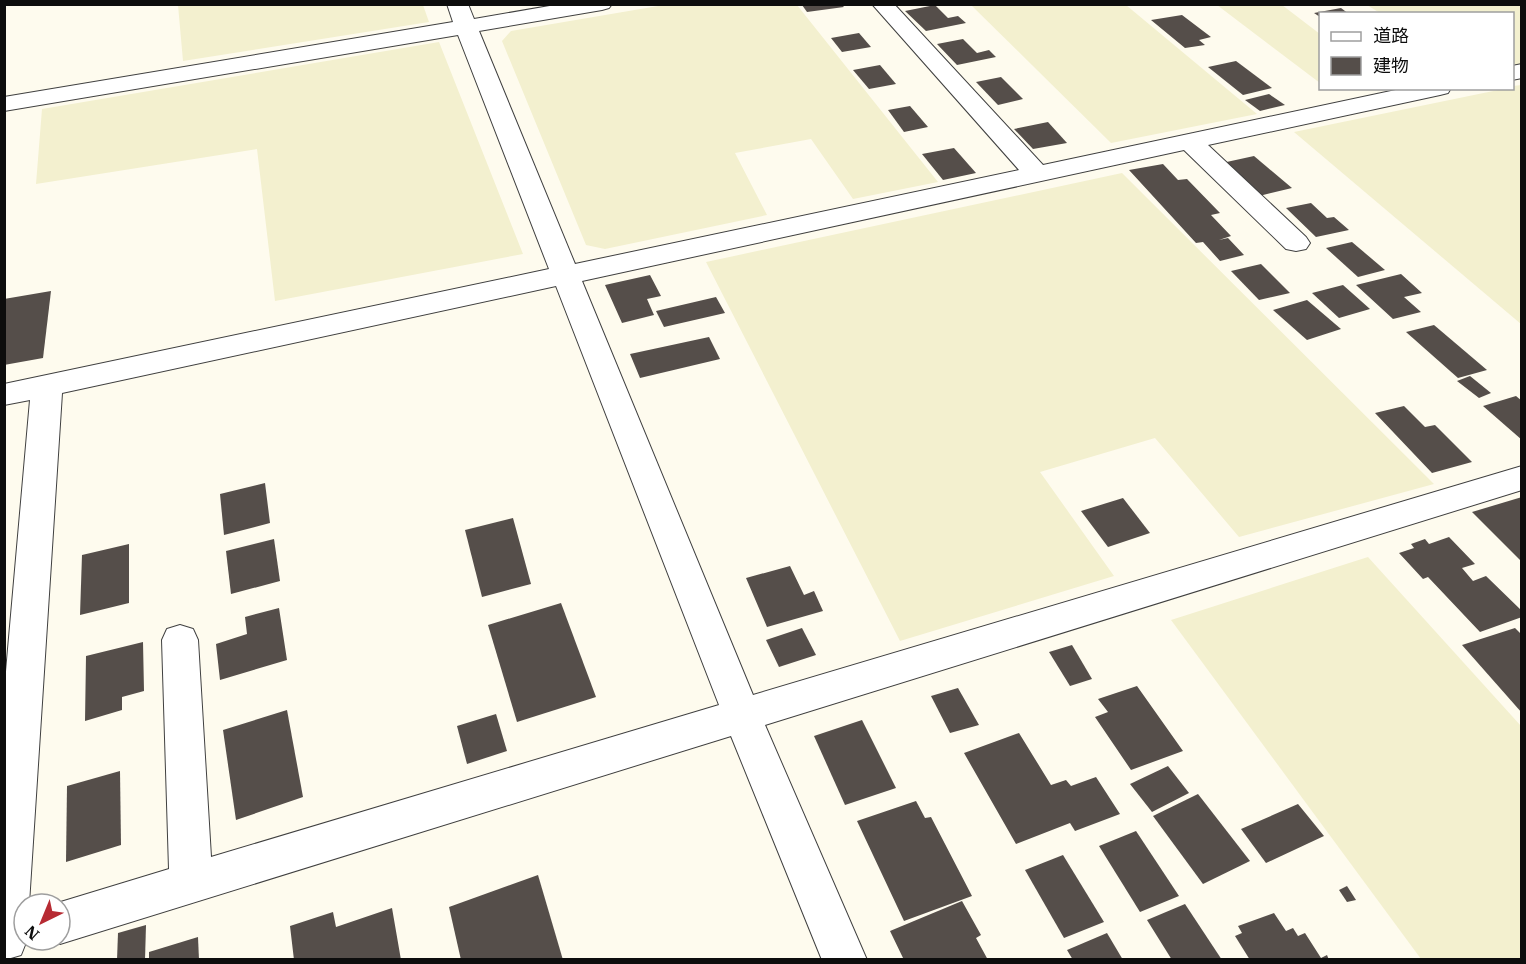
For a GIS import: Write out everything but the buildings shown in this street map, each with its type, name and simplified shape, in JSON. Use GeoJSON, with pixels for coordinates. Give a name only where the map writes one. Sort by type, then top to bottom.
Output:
{"type":"FeatureCollection","features":[{"type":"Feature","properties":{"kind":"street"},"geometry":{"type":"LineString","coordinates":[[4,104],[461,16],[602,4]]}},
{"type":"Feature","properties":{"kind":"street"},"geometry":{"type":"LineString","coordinates":[[882,4],[1037,174]]}},
{"type":"Feature","properties":{"kind":"street"},"geometry":{"type":"LineString","coordinates":[[461,16],[742,716],[845,960]]}},
{"type":"Feature","properties":{"kind":"street"},"geometry":{"type":"LineString","coordinates":[[4,395],[1431,90]]}},
{"type":"Feature","properties":{"kind":"street"},"geometry":{"type":"LineString","coordinates":[[1190,142],[1296,243]]}},
{"type":"Feature","properties":{"kind":"street"},"geometry":{"type":"LineString","coordinates":[[5,940],[47,386]]}},
{"type":"Feature","properties":{"kind":"street"},"geometry":{"type":"LineString","coordinates":[[72,919],[1521,478]]}},
{"type":"Feature","properties":{"kind":"street"},"geometry":{"type":"LineString","coordinates":[[180,640],[191,883]]}},
{"type":"Feature","properties":{"kind":"shaded area"},"geometry":{"type":"Polygon","coordinates":[[[178,5],[423,5],[429,22],[183,61],[178,5]]]}},
{"type":"Feature","properties":{"kind":"shaded area"},"geometry":{"type":"Polygon","coordinates":[[[664,5],[797,5],[938,182],[853,199],[811,139],[735,153],[767,215],[605,249],[586,245],[502,41],[511,31],[664,5]]]}},
{"type":"Feature","properties":{"kind":"shaded area"},"geometry":{"type":"Polygon","coordinates":[[[971,5],[1126,5],[1257,114],[1111,143],[971,5]]]}},
{"type":"Feature","properties":{"kind":"shaded area"},"geometry":{"type":"Polygon","coordinates":[[[1217,5],[1282,5],[1319,33],[1319,82],[1217,5]]]}},
{"type":"Feature","properties":{"kind":"shaded area"},"geometry":{"type":"Polygon","coordinates":[[[1367,5],[1521,5],[1521,64],[1514,65],[1514,12],[1378,12],[1367,5]]]}},
{"type":"Feature","properties":{"kind":"shaded area"},"geometry":{"type":"Polygon","coordinates":[[[439,42],[523,254],[275,301],[257,149],[36,184],[42,109],[439,42]]]}},
{"type":"Feature","properties":{"kind":"shaded area"},"geometry":{"type":"Polygon","coordinates":[[[1522,85],[1521,324],[1294,132],[1498,90],[1514,90],[1514,86],[1522,85]]]}},
{"type":"Feature","properties":{"kind":"shaded area"},"geometry":{"type":"Polygon","coordinates":[[[1122,173],[1434,484],[1239,537],[1155,438],[1040,472],[1114,576],[900,641],[706,262],[1122,173]]]}},
{"type":"Feature","properties":{"kind":"shaded area"},"geometry":{"type":"Polygon","coordinates":[[[1368,557],[1521,726],[1521,959],[1421,959],[1171,620],[1368,557]]]}}]}
